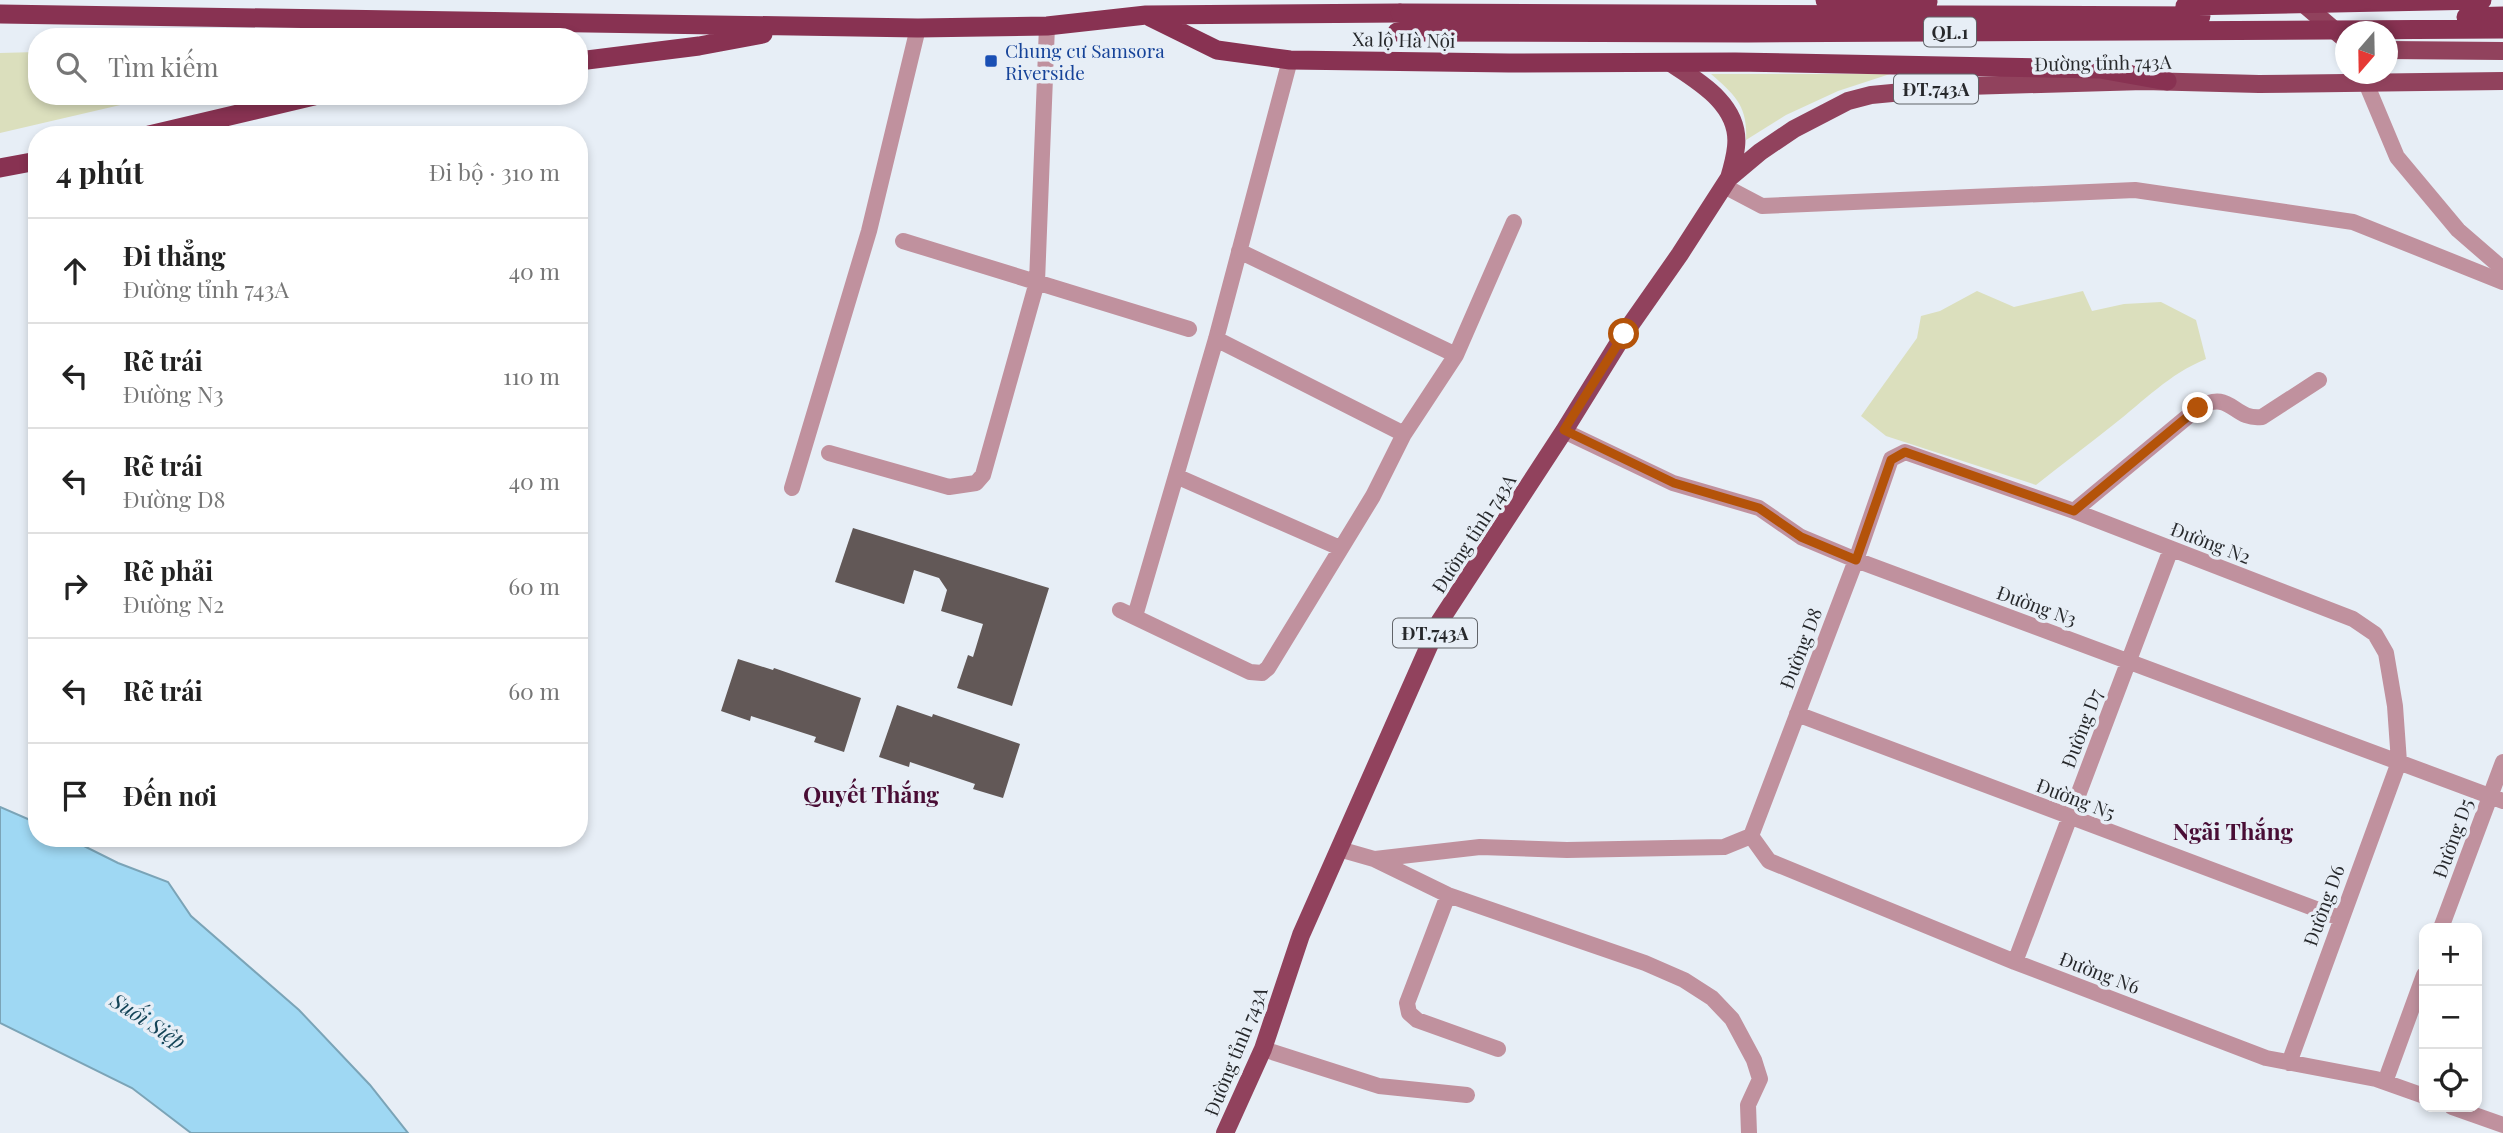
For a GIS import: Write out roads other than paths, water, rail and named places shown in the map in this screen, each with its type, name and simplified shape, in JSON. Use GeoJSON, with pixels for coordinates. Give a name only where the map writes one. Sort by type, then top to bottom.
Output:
{"type":"FeatureCollection","features":[{"type":"Feature","properties":{"kind":"highway","name":"QL.1"},"geometry":{"type":"LineString","coordinates":[[1825,0],[2217,6],[2480,0]]}},
{"type":"Feature","properties":{"kind":"highway","name":"Xa lộ Hà Nội"},"geometry":{"type":"LineString","coordinates":[[0,14],[918,28],[1047,26],[1146,15],[1343,15],[1399,22]]}},
{"type":"Feature","properties":{"kind":"highway","name":"Xa lộ Hà Nội"},"geometry":{"type":"LineString","coordinates":[[1146,15],[1217,50],[1290,60],[1669,62]]}},
{"type":"Feature","properties":{"kind":"highway","name":"QL.1"},"geometry":{"type":"LineString","coordinates":[[1399,22],[2503,16]]}},
{"type":"Feature","properties":{"kind":"highway","name":"QL.1"},"geometry":{"type":"LineString","coordinates":[[1399,22],[1748,33],[2503,29]]}},
{"type":"Feature","properties":{"kind":"highway"},"geometry":{"type":"LineString","coordinates":[[588,60],[699,46],[806,27]]}},
{"type":"Feature","properties":{"kind":"highway","name":"QL.1"},"geometry":{"type":"LineString","coordinates":[[1669,62],[2100,69],[2167,81]]}},
{"type":"Feature","properties":{"kind":"highway"},"geometry":{"type":"LineString","coordinates":[[187,126],[276,105]]}},
{"type":"Feature","properties":{"kind":"highway"},"geometry":{"type":"LineString","coordinates":[[0,168],[28,163]]}},
{"type":"Feature","properties":{"kind":"main road"},"geometry":{"type":"LineString","coordinates":[[2299,0],[2335,31]]}},
{"type":"Feature","properties":{"kind":"main road"},"geometry":{"type":"LineString","coordinates":[[2480,0],[2503,9]]}},
{"type":"Feature","properties":{"kind":"main road"},"geometry":{"type":"LineString","coordinates":[[2398,50],[2503,51]]}},
{"type":"Feature","properties":{"kind":"main road","name":"Đường tỉnh 743A"},"geometry":{"type":"LineString","coordinates":[[1669,62],[1709,88],[1731,116],[1737,144],[1727,183]]}},
{"type":"Feature","properties":{"kind":"main road","name":"Đường tỉnh 743A"},"geometry":{"type":"LineString","coordinates":[[1225,1133],[1263,1049],[1301,935],[1440,621],[1624,334],[1727,183],[1760,152],[1794,129],[1848,101],[1871,95],[1966,86],[2167,81],[2259,85],[2335,84]]}},
{"type":"Feature","properties":{"kind":"main road","name":"Đường tỉnh 743A"},"geometry":{"type":"LineString","coordinates":[[2398,83],[2503,81]]}},
{"type":"Feature","properties":{"kind":"street"},"geometry":{"type":"LineString","coordinates":[[829,453],[949,487],[976,483],[983,475],[1037,282],[1047,26]]}},
{"type":"Feature","properties":{"kind":"street"},"geometry":{"type":"LineString","coordinates":[[792,488],[869,231],[918,28]]}},
{"type":"Feature","properties":{"kind":"street"},"geometry":{"type":"LineString","coordinates":[[1290,60],[1216,340],[1176,476],[1128,613],[1250,672],[1262,673],[1268,668],[1373,496],[1405,434],[1456,355],[1514,222]]}},
{"type":"Feature","properties":{"kind":"street"},"geometry":{"type":"LineString","coordinates":[[2366,84],[2396,157],[2458,230],[2503,269]]}},
{"type":"Feature","properties":{"kind":"street"},"geometry":{"type":"LineString","coordinates":[[1727,183],[1762,206],[2135,190],[2353,222],[2503,282]]}},
{"type":"Feature","properties":{"kind":"street"},"geometry":{"type":"LineString","coordinates":[[903,242],[1189,329]]}},
{"type":"Feature","properties":{"kind":"street"},"geometry":{"type":"LineString","coordinates":[[1239,251],[1456,355]]}},
{"type":"Feature","properties":{"kind":"street"},"geometry":{"type":"LineString","coordinates":[[1216,340],[1405,434]]}},
{"type":"Feature","properties":{"kind":"street"},"geometry":{"type":"LineString","coordinates":[[2074,511],[2209,401],[2221,401],[2252,419],[2262,417],[2319,380]]}},
{"type":"Feature","properties":{"kind":"street","name":"Đường N3"},"geometry":{"type":"LineString","coordinates":[[1564,430],[1674,483],[1759,508],[1801,537],[1856,560],[2497,798]]}},
{"type":"Feature","properties":{"kind":"street","name":"Đường N2"},"geometry":{"type":"LineString","coordinates":[[1905,452],[2074,511],[2353,619],[2375,634],[2386,653],[2395,706],[2399,762]]}},
{"type":"Feature","properties":{"kind":"street","name":"Đường D8"},"geometry":{"type":"LineString","coordinates":[[1751,836],[1891,460],[1905,452]]}},
{"type":"Feature","properties":{"kind":"street"},"geometry":{"type":"LineString","coordinates":[[1176,476],[1340,548]]}},
{"type":"Feature","properties":{"kind":"street","name":"Đường D7"},"geometry":{"type":"LineString","coordinates":[[2015,962],[2171,549]]}},
{"type":"Feature","properties":{"kind":"street","name":"Đường N5"},"geometry":{"type":"LineString","coordinates":[[1797,714],[2340,918]]}},
{"type":"Feature","properties":{"kind":"street","name":"Đường D6"},"geometry":{"type":"LineString","coordinates":[[2289,1063],[2399,762]]}},
{"type":"Feature","properties":{"kind":"street","name":"Đường D5"},"geometry":{"type":"LineString","coordinates":[[2443,923],[2497,798],[2503,762]]}},
{"type":"Feature","properties":{"kind":"street"},"geometry":{"type":"LineString","coordinates":[[1374,859],[1480,847],[1567,850],[1724,847],[1751,836]]}},
{"type":"Feature","properties":{"kind":"street","name":"Đường N6"},"geometry":{"type":"LineString","coordinates":[[1751,836],[1769,861],[2015,962],[2266,1058],[2385,1082],[2419,1094]]}},
{"type":"Feature","properties":{"kind":"street"},"geometry":{"type":"LineString","coordinates":[[1339,849],[1374,859],[1448,894],[1645,963],[1684,980],[1712,998],[1732,1019],[1754,1060],[1760,1079],[1748,1105],[1749,1133]]}},
{"type":"Feature","properties":{"kind":"street"},"geometry":{"type":"LineString","coordinates":[[1448,894],[1408,1003],[1409,1013],[1417,1020],[1498,1049]]}},
{"type":"Feature","properties":{"kind":"street"},"geometry":{"type":"LineString","coordinates":[[2385,1082],[2420,986]]}},
{"type":"Feature","properties":{"kind":"street"},"geometry":{"type":"LineString","coordinates":[[1263,1049],[1379,1086],[1467,1095]]}},
{"type":"Feature","properties":{"kind":"street"},"geometry":{"type":"LineString","coordinates":[[2466,1112],[2503,1125]]}},
{"type":"Feature","properties":{"kind":"water","name":"Suối Siệp"},"geometry":{"type":"Polygon","coordinates":[[[0,807],[28,819],[28,847],[86,847],[118,863],[168,882],[191,916],[299,1010],[370,1085],[408,1133],[191,1133],[132,1088],[0,1023],[0,807]]]}},
{"type":"Feature","properties":{"kind":"place","name":"Chung cư Samsora Riverside"},"geometry":{"type":"Point","coordinates":[991,61]}},
{"type":"Feature","properties":{"kind":"district","name":"Quyết Thắng"},"geometry":{"type":"Point","coordinates":[871,793]}},
{"type":"Feature","properties":{"kind":"district","name":"Ngãi Thắng"},"geometry":{"type":"Point","coordinates":[2233,830]}}]}
